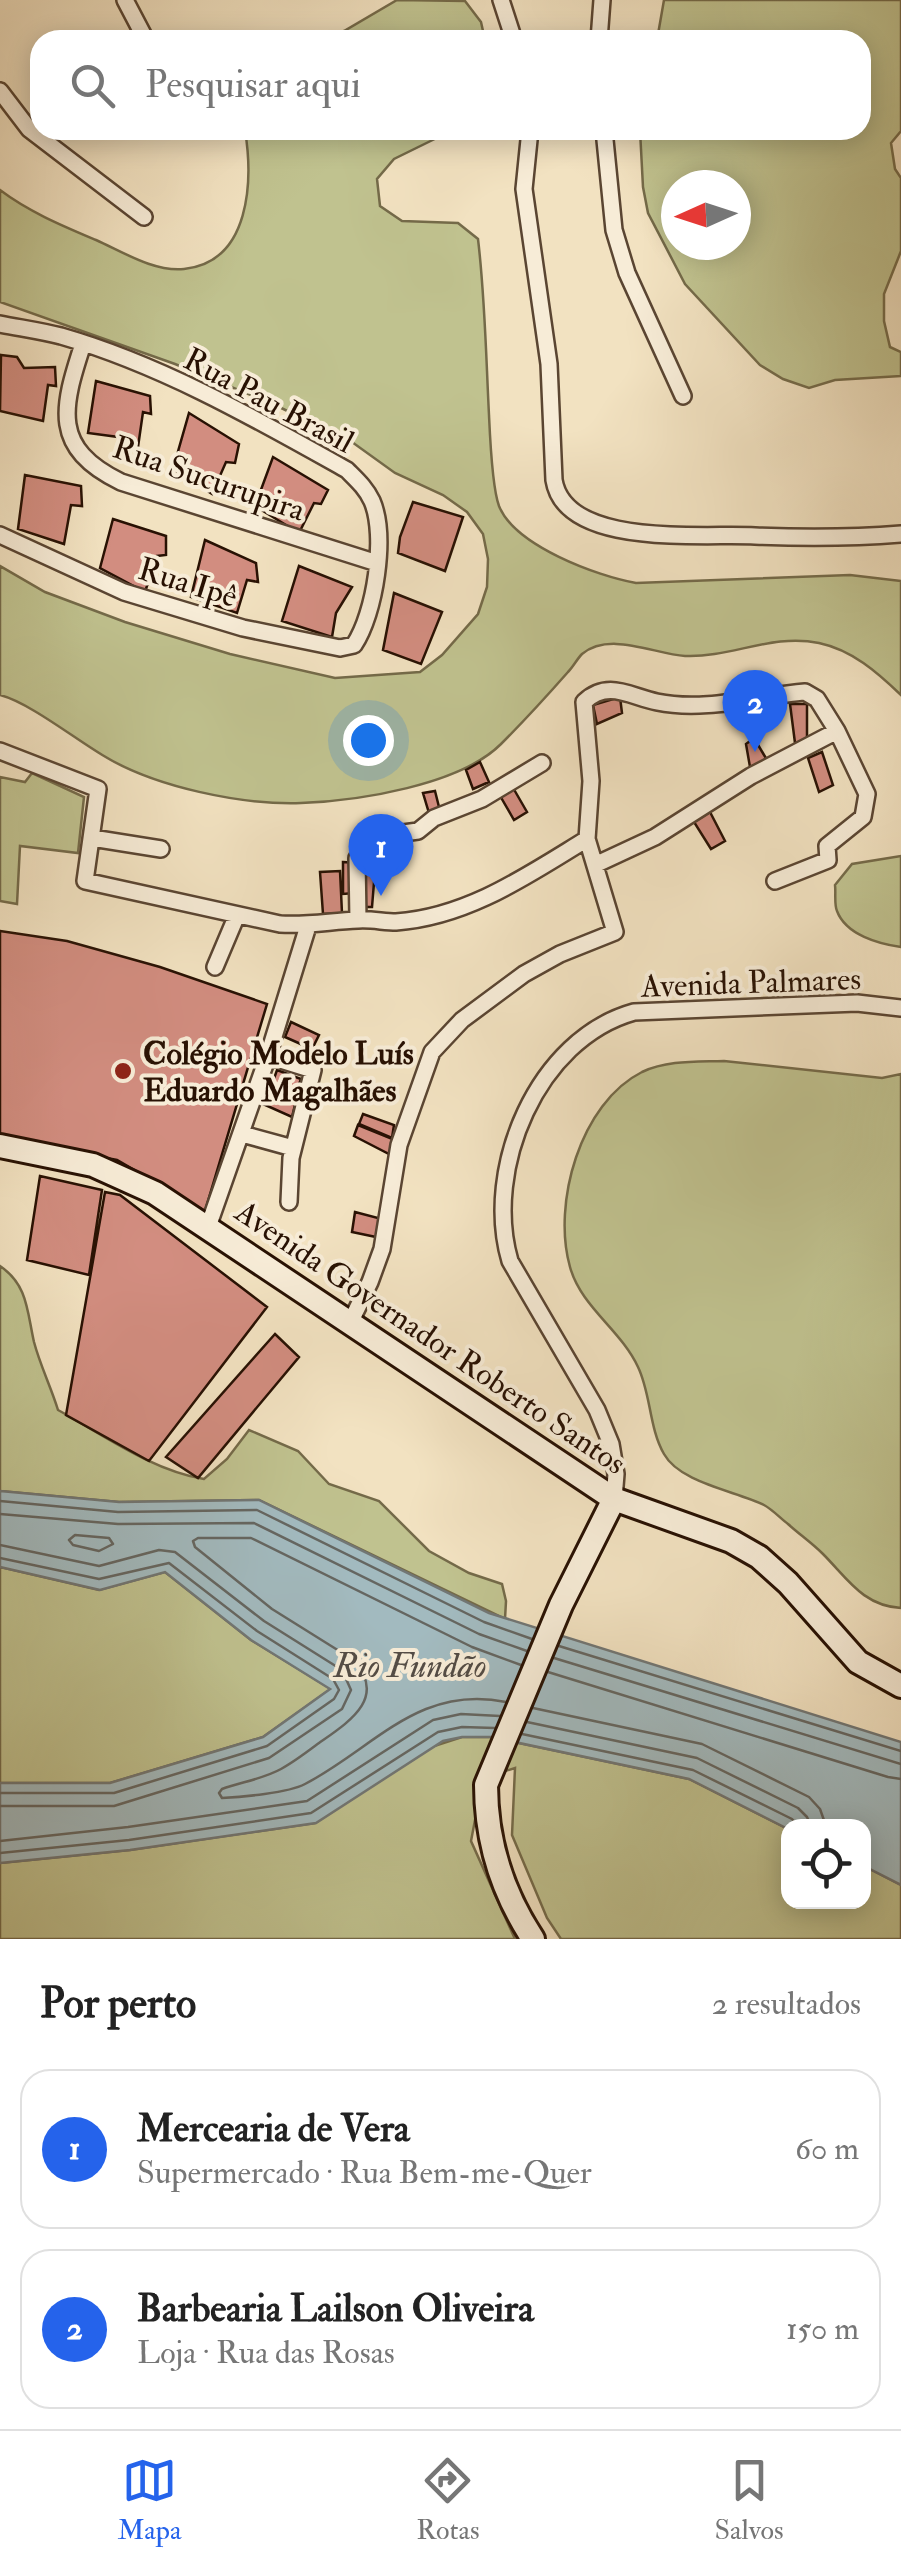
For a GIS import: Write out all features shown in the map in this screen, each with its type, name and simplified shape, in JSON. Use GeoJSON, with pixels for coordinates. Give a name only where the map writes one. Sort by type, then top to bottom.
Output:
{"type":"FeatureCollection","features":[{"type":"Feature","properties":{"kind":"main road","name":"Avenida Governador Roberto Santos"},"geometry":{"type":"LineString","coordinates":[[0,1146],[93,1165],[124,1176],[208,1227],[614,1499],[731,1541],[759,1556],[858,1662],[901,1686]]}},
{"type":"Feature","properties":{"kind":"main road"},"geometry":{"type":"LineString","coordinates":[[532,1939],[494,1860],[486,1786],[561,1605],[614,1499]]}},
{"type":"Feature","properties":{"kind":"street"},"geometry":{"type":"LineString","coordinates":[[124,0],[140,30]]}},
{"type":"Feature","properties":{"kind":"street"},"geometry":{"type":"LineString","coordinates":[[501,0],[511,30]]}},
{"type":"Feature","properties":{"kind":"street"},"geometry":{"type":"LineString","coordinates":[[600,30],[602,0]]}},
{"type":"Feature","properties":{"kind":"street"},"geometry":{"type":"LineString","coordinates":[[0,91],[30,122]]}},
{"type":"Feature","properties":{"kind":"street"},"geometry":{"type":"LineString","coordinates":[[51,140],[144,217]]}},
{"type":"Feature","properties":{"kind":"street"},"geometry":{"type":"LineString","coordinates":[[529,140],[524,189],[549,364],[554,480],[563,501],[605,526],[640,533],[810,539],[901,534]]}},
{"type":"Feature","properties":{"kind":"street"},"geometry":{"type":"LineString","coordinates":[[605,140],[614,230],[641,310],[683,396]]}},
{"type":"Feature","properties":{"kind":"street","name":"Rua Pau Brasil"},"geometry":{"type":"LineString","coordinates":[[0,324],[60,336],[190,387],[347,470],[362,484],[373,503],[377,528],[377,563],[362,633]]}},
{"type":"Feature","properties":{"kind":"street","name":"Rua Sucurupira"},"geometry":{"type":"LineString","coordinates":[[83,344],[66,393],[69,433],[94,469],[121,482],[377,563]]}},
{"type":"Feature","properties":{"kind":"street","name":"Rua Ipê"},"geometry":{"type":"LineString","coordinates":[[0,535],[124,592],[244,628],[340,648],[354,645],[362,633]]}},
{"type":"Feature","properties":{"kind":"street"},"geometry":{"type":"LineString","coordinates":[[350,1323],[382,1250],[399,1145],[432,1052],[462,1020],[524,974],[560,954],[615,932],[588,839],[590,780],[584,702],[594,694],[612,690],[629,691],[659,703],[735,703],[805,692],[817,700],[837,731],[866,794],[863,817],[827,846],[828,860],[775,881]]}},
{"type":"Feature","properties":{"kind":"street"},"geometry":{"type":"LineString","coordinates":[[597,864],[655,837],[750,776],[837,731]]}},
{"type":"Feature","properties":{"kind":"street"},"geometry":{"type":"LineString","coordinates":[[0,751],[98,789],[85,881],[236,915],[308,926],[424,918],[477,902],[588,839]]}},
{"type":"Feature","properties":{"kind":"street"},"geometry":{"type":"LineString","coordinates":[[358,920],[357,858],[373,854],[374,837],[418,831],[434,818],[482,798],[542,763]]}},
{"type":"Feature","properties":{"kind":"street"},"geometry":{"type":"LineString","coordinates":[[92,838],[161,849]]}},
{"type":"Feature","properties":{"kind":"street"},"geometry":{"type":"LineString","coordinates":[[215,967],[236,915]]}},
{"type":"Feature","properties":{"kind":"street"},"geometry":{"type":"LineString","coordinates":[[208,1227],[268,1056],[308,926]]}},
{"type":"Feature","properties":{"kind":"street","name":"Avenida Palmares"},"geometry":{"type":"LineString","coordinates":[[614,1499],[616,1474],[611,1444],[597,1410],[510,1261],[502,1235],[502,1201],[513,1142],[546,1077],[586,1033],[609,1019],[634,1012],[858,1002],[901,1008]]}},
{"type":"Feature","properties":{"kind":"street"},"geometry":{"type":"LineString","coordinates":[[268,1056],[313,1070],[293,1148],[289,1202]]}},
{"type":"Feature","properties":{"kind":"street"},"geometry":{"type":"LineString","coordinates":[[242,1134],[293,1148]]}},
{"type":"Feature","properties":{"kind":"green space"},"geometry":{"type":"Polygon","coordinates":[[[397,0],[465,1],[483,30],[346,30],[397,0]]]}},
{"type":"Feature","properties":{"kind":"green space"},"geometry":{"type":"Polygon","coordinates":[[[664,0],[901,0],[901,131],[891,143],[895,169],[901,178],[901,251],[884,294],[884,321],[890,347],[901,352],[901,376],[835,380],[809,388],[783,379],[760,365],[685,284],[672,260],[751,260],[751,170],[661,170],[661,238],[648,213],[641,140],[871,140],[871,30],[659,30],[664,0]]]}},
{"type":"Feature","properties":{"kind":"green space"},"geometry":{"type":"Polygon","coordinates":[[[246,140],[433,140],[394,159],[377,179],[380,206],[402,221],[458,223],[478,239],[493,475],[499,506],[508,521],[559,557],[636,583],[850,575],[901,581],[901,695],[853,656],[819,643],[785,641],[702,656],[606,644],[582,654],[501,744],[460,770],[379,794],[277,803],[199,792],[148,777],[0,695],[0,566],[45,592],[125,622],[230,654],[335,678],[420,672],[442,655],[478,614],[487,587],[488,559],[483,534],[467,512],[443,495],[395,473],[352,442],[275,405],[175,364],[0,302],[0,190],[46,218],[139,260],[184,269],[206,263],[223,251],[235,235],[247,194],[246,140]]]}},
{"type":"Feature","properties":{"kind":"green space"},"geometry":{"type":"Polygon","coordinates":[[[32,773],[84,797],[78,853],[20,846],[17,904],[0,901],[0,777],[25,782],[32,773]]]}},
{"type":"Feature","properties":{"kind":"green space"},"geometry":{"type":"Polygon","coordinates":[[[901,856],[901,947],[873,941],[848,926],[836,908],[835,885],[852,864],[901,856]]]}},
{"type":"Feature","properties":{"kind":"green space"},"geometry":{"type":"Polygon","coordinates":[[[724,1061],[882,1078],[901,1074],[901,1608],[866,1596],[767,1507],[695,1479],[672,1464],[659,1444],[638,1367],[583,1294],[570,1267],[565,1242],[569,1186],[587,1131],[602,1107],[620,1087],[652,1068],[682,1062],[724,1061]]]}},
{"type":"Feature","properties":{"kind":"green space"},"geometry":{"type":"Polygon","coordinates":[[[0,1266],[21,1290],[36,1351],[58,1410],[147,1460],[204,1479],[227,1459],[249,1430],[298,1451],[329,1484],[379,1501],[429,1551],[469,1573],[502,1584],[505,1619],[259,1500],[119,1502],[0,1491],[0,1266]]]}},
{"type":"Feature","properties":{"kind":"green space"},"geometry":{"type":"Polygon","coordinates":[[[0,1567],[99,1590],[165,1572],[251,1640],[331,1689],[263,1737],[110,1783],[0,1783],[0,1567]]]}},
{"type":"Feature","properties":{"kind":"green space"},"geometry":{"type":"Polygon","coordinates":[[[462,1737],[491,1737],[689,1779],[781,1825],[781,1909],[871,1909],[871,1870],[901,1885],[901,1939],[561,1939],[547,1918],[512,1835],[515,1768],[483,1778],[471,1841],[515,1939],[0,1939],[0,1863],[130,1850],[315,1823],[425,1749],[462,1737]]]}},
{"type":"Feature","properties":{"kind":"water","name":"Rio Fundão"},"geometry":{"type":"Polygon","coordinates":[[[0,1491],[119,1502],[259,1500],[489,1613],[901,1742],[901,1885],[871,1870],[871,1819],[781,1819],[781,1825],[689,1779],[491,1737],[443,1741],[316,1823],[130,1850],[0,1863],[0,1783],[110,1783],[263,1737],[330,1689],[251,1640],[165,1572],[100,1590],[0,1567],[0,1491]]]}},
{"type":"Feature","properties":{"kind":"building"},"geometry":{"type":"Polygon","coordinates":[[[1,355],[17,357],[24,368],[55,367],[56,386],[48,385],[43,421],[0,411],[1,355]]]}},
{"type":"Feature","properties":{"kind":"building"},"geometry":{"type":"Polygon","coordinates":[[[96,381],[150,396],[151,414],[143,412],[138,447],[124,447],[118,437],[88,433],[96,381]]]}},
{"type":"Feature","properties":{"kind":"building"},"geometry":{"type":"Polygon","coordinates":[[[189,413],[239,444],[235,463],[226,462],[212,494],[173,469],[189,413]]]}},
{"type":"Feature","properties":{"kind":"building"},"geometry":{"type":"Polygon","coordinates":[[[273,457],[328,490],[321,504],[314,503],[299,533],[255,506],[273,457]]]}},
{"type":"Feature","properties":{"kind":"building"},"geometry":{"type":"Polygon","coordinates":[[[25,475],[81,486],[82,506],[71,505],[64,544],[18,529],[25,475]]]}},
{"type":"Feature","properties":{"kind":"building"},"geometry":{"type":"Polygon","coordinates":[[[413,502],[463,517],[445,571],[398,553],[413,502]]]}},
{"type":"Feature","properties":{"kind":"building"},"geometry":{"type":"Polygon","coordinates":[[[113,519],[166,536],[166,555],[157,556],[145,592],[100,568],[113,519]]]}},
{"type":"Feature","properties":{"kind":"building"},"geometry":{"type":"Polygon","coordinates":[[[205,540],[256,563],[258,582],[247,580],[237,613],[191,597],[205,540]]]}},
{"type":"Feature","properties":{"kind":"building"},"geometry":{"type":"Polygon","coordinates":[[[299,566],[352,587],[336,613],[332,637],[282,621],[299,566]]]}},
{"type":"Feature","properties":{"kind":"building"},"geometry":{"type":"Polygon","coordinates":[[[394,593],[442,612],[421,664],[383,650],[394,593]]]}},
{"type":"Feature","properties":{"kind":"building"},"geometry":{"type":"Polygon","coordinates":[[[620,697],[622,713],[597,724],[593,705],[620,697]]]}},
{"type":"Feature","properties":{"kind":"building"},"geometry":{"type":"Polygon","coordinates":[[[790,704],[807,704],[807,741],[795,743],[790,704]]]}},
{"type":"Feature","properties":{"kind":"building"},"geometry":{"type":"Polygon","coordinates":[[[754,738],[767,760],[750,767],[746,744],[754,738]]]}},
{"type":"Feature","properties":{"kind":"building"},"geometry":{"type":"Polygon","coordinates":[[[822,752],[833,785],[819,792],[808,758],[822,752]]]}},
{"type":"Feature","properties":{"kind":"building"},"geometry":{"type":"Polygon","coordinates":[[[480,762],[489,782],[473,789],[466,770],[480,762]]]}},
{"type":"Feature","properties":{"kind":"building"},"geometry":{"type":"Polygon","coordinates":[[[512,786],[527,812],[514,820],[499,794],[512,786]]]}},
{"type":"Feature","properties":{"kind":"building"},"geometry":{"type":"Polygon","coordinates":[[[435,791],[440,811],[429,813],[423,793],[435,791]]]}},
{"type":"Feature","properties":{"kind":"building"},"geometry":{"type":"Polygon","coordinates":[[[710,812],[725,841],[711,849],[694,822],[710,812]]]}},
{"type":"Feature","properties":{"kind":"building"},"geometry":{"type":"Polygon","coordinates":[[[376,840],[398,841],[398,857],[376,857],[376,840]]]}},
{"type":"Feature","properties":{"kind":"building"},"geometry":{"type":"Polygon","coordinates":[[[361,857],[376,858],[372,907],[359,907],[361,857]]]}},
{"type":"Feature","properties":{"kind":"building"},"geometry":{"type":"Polygon","coordinates":[[[343,862],[356,863],[354,893],[343,894],[343,862]]]}},
{"type":"Feature","properties":{"kind":"building"},"geometry":{"type":"Polygon","coordinates":[[[340,871],[342,913],[323,914],[320,872],[340,871]]]}},
{"type":"Feature","properties":{"kind":"building","name":"Colégio Modelo Luís Eduardo Magalhães"},"geometry":{"type":"Polygon","coordinates":[[[0,931],[67,941],[160,967],[267,1004],[205,1211],[117,1160],[0,1138],[0,931]]]}},
{"type":"Feature","properties":{"kind":"building"},"geometry":{"type":"Polygon","coordinates":[[[291,1022],[319,1035],[312,1049],[285,1037],[291,1022]]]}},
{"type":"Feature","properties":{"kind":"building"},"geometry":{"type":"Polygon","coordinates":[[[277,1070],[301,1079],[295,1095],[271,1087],[277,1070]]]}},
{"type":"Feature","properties":{"kind":"building"},"geometry":{"type":"Polygon","coordinates":[[[268,1088],[297,1097],[292,1117],[263,1104],[268,1088]]]}},
{"type":"Feature","properties":{"kind":"building"},"geometry":{"type":"Polygon","coordinates":[[[363,1114],[394,1125],[392,1138],[359,1124],[363,1114]]]}},
{"type":"Feature","properties":{"kind":"building"},"geometry":{"type":"Polygon","coordinates":[[[358,1125],[395,1140],[389,1154],[354,1136],[358,1125]]]}},
{"type":"Feature","properties":{"kind":"building"},"geometry":{"type":"Polygon","coordinates":[[[40,1176],[102,1190],[89,1275],[27,1260],[40,1176]]]}},
{"type":"Feature","properties":{"kind":"building"},"geometry":{"type":"Polygon","coordinates":[[[105,1192],[120,1195],[267,1307],[149,1461],[66,1415],[105,1192]]]}},
{"type":"Feature","properties":{"kind":"building"},"geometry":{"type":"Polygon","coordinates":[[[355,1212],[382,1219],[376,1237],[352,1232],[355,1212]]]}},
{"type":"Feature","properties":{"kind":"building"},"geometry":{"type":"Polygon","coordinates":[[[275,1334],[299,1357],[198,1478],[166,1457],[275,1334]]]}},
{"type":"Feature","properties":{"kind":"place","name":"Barbearia Lailson Oliveira"},"geometry":{"type":"Point","coordinates":[755,752]}},
{"type":"Feature","properties":{"kind":"place","name":"Mercearia de Vera"},"geometry":{"type":"Point","coordinates":[381,896]}},
{"type":"Feature","properties":{"kind":"place","name":"Colégio Modelo Luís Eduardo Magalhães"},"geometry":{"type":"Point","coordinates":[123,1071]}}]}
